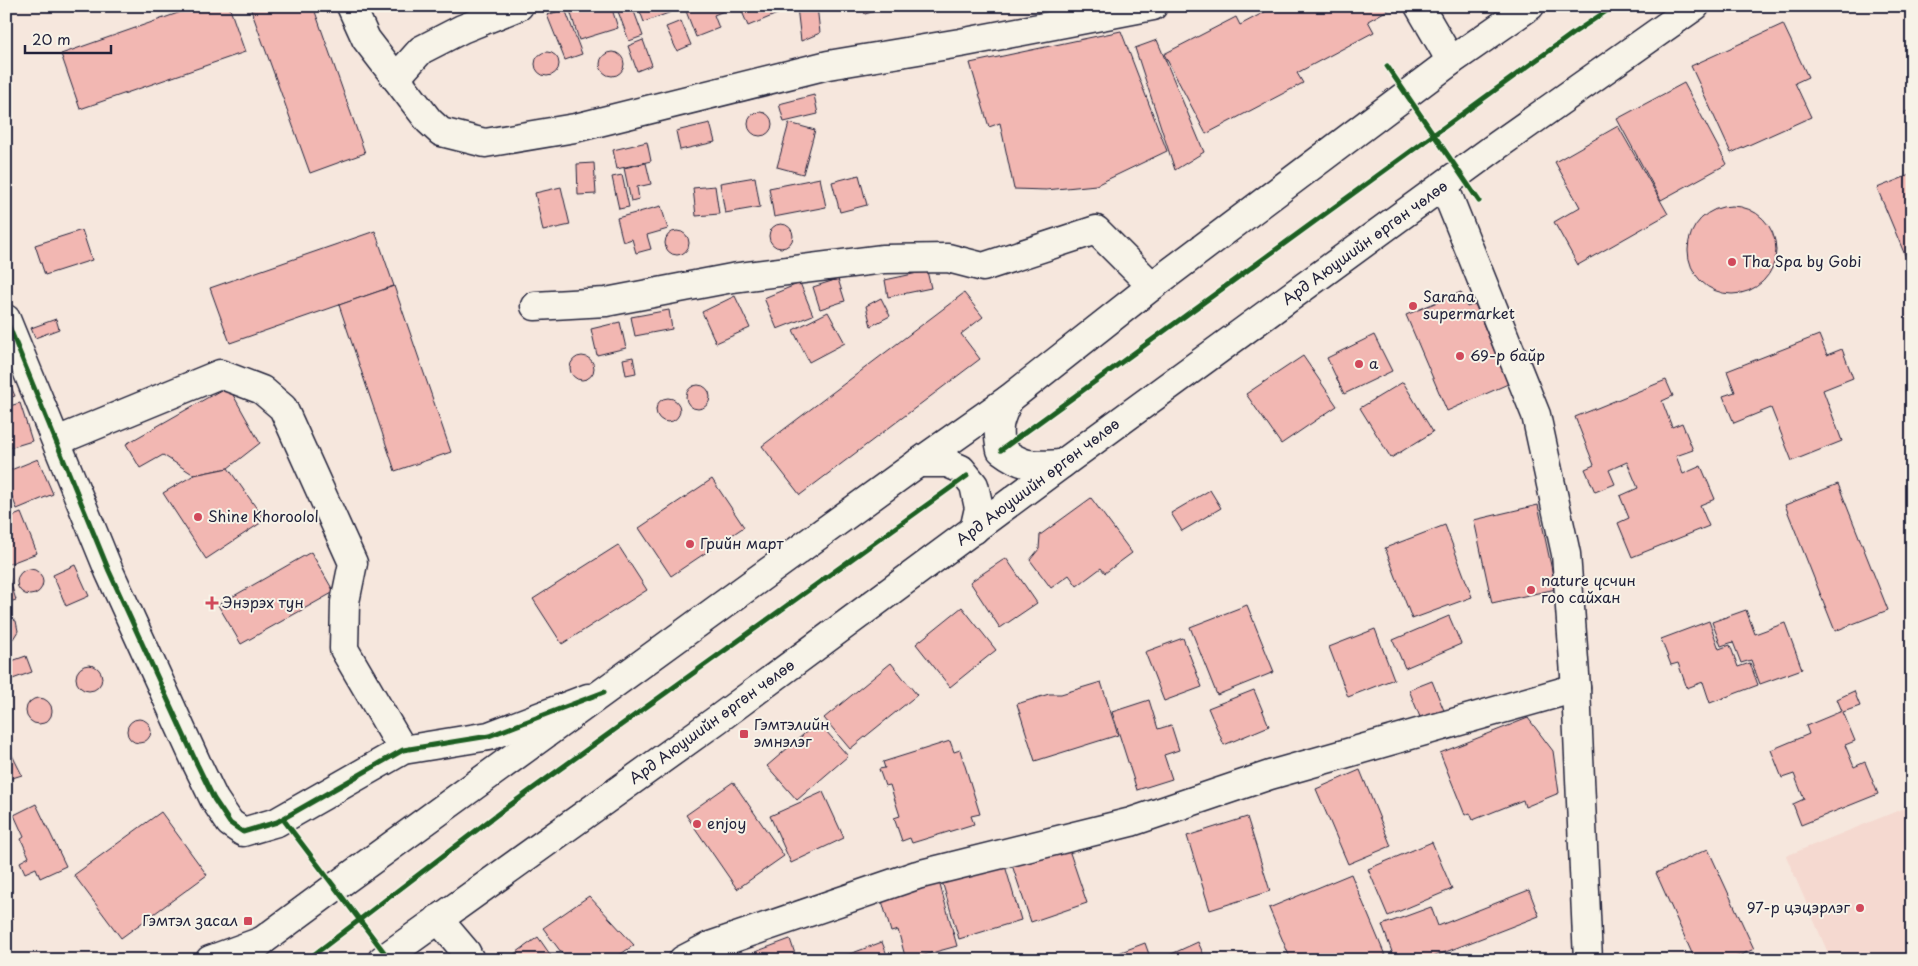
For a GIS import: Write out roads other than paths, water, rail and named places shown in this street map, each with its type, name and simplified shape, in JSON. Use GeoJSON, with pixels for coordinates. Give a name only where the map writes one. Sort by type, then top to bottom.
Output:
{"type":"FeatureCollection","features":[{"type":"Feature","properties":{"kind":"street"},"geometry":{"type":"LineString","coordinates":[[351,6],[366,39],[429,121],[441,132],[485,143],[575,128],[828,66],[1153,6]]}},
{"type":"Feature","properties":{"kind":"street"},"geometry":{"type":"LineString","coordinates":[[396,78],[421,50],[462,28],[519,6]]}},
{"type":"Feature","properties":{"kind":"street"},"geometry":{"type":"LineString","coordinates":[[1419,6],[1451,61]]}},
{"type":"Feature","properties":{"kind":"street"},"geometry":{"type":"LineString","coordinates":[[241,960],[262,941],[918,463],[1010,399],[1152,286],[1451,61],[1530,6]]}},
{"type":"Feature","properties":{"kind":"street","name":"Ард Аюушийн өргөн чөлөө"},"geometry":{"type":"LineString","coordinates":[[382,960],[718,719],[1506,139],[1694,6]]}},
{"type":"Feature","properties":{"kind":"street"},"geometry":{"type":"LineString","coordinates":[[1444,186],[1536,415],[1566,554],[1576,688],[1588,960]]}},
{"type":"Feature","properties":{"kind":"street"},"geometry":{"type":"LineString","coordinates":[[535,306],[606,302],[732,278],[883,259],[948,258],[983,267],[1096,230],[1152,286]]}},
{"type":"Feature","properties":{"kind":"street"},"geometry":{"type":"LineString","coordinates":[[6,319],[113,580],[214,799],[230,823],[243,832],[277,822],[403,750],[489,736],[604,692]]}},
{"type":"Feature","properties":{"kind":"street"},"geometry":{"type":"LineString","coordinates":[[57,441],[220,374],[262,390],[283,408],[353,563],[345,602],[344,649],[403,750]]}},
{"type":"Feature","properties":{"kind":"street"},"geometry":{"type":"LineString","coordinates":[[1010,399],[999,418],[997,432],[1001,450],[1012,458],[1028,465],[1062,464]]}},
{"type":"Feature","properties":{"kind":"street"},"geometry":{"type":"LineString","coordinates":[[918,463],[947,463],[962,469],[974,485],[979,508],[974,530]]}},
{"type":"Feature","properties":{"kind":"street"},"geometry":{"type":"LineString","coordinates":[[683,960],[710,946],[918,875],[1131,822],[1270,776],[1576,688]]}},
{"type":"Feature","properties":{"kind":"street"},"geometry":{"type":"LineString","coordinates":[[438,919],[466,952],[470,960]]}},
{"type":"Feature","properties":{"kind":"street"},"geometry":{"type":"LineString","coordinates":[[210,960],[262,941]]}},
{"type":"Feature","properties":{"kind":"place","name":"Tha Spa by Gobi"},"geometry":{"type":"Point","coordinates":[1732,262]}},
{"type":"Feature","properties":{"kind":"place","name":"Sarana supermarket"},"geometry":{"type":"Point","coordinates":[1413,306]}},
{"type":"Feature","properties":{"kind":"place","name":"69-р байр"},"geometry":{"type":"Point","coordinates":[1460,356]}},
{"type":"Feature","properties":{"kind":"place","name":"а"},"geometry":{"type":"Point","coordinates":[1359,364]}},
{"type":"Feature","properties":{"kind":"place","name":"Shine Khoroolol"},"geometry":{"type":"Point","coordinates":[198,517]}},
{"type":"Feature","properties":{"kind":"place","name":"Грийн март"},"geometry":{"type":"Point","coordinates":[690,544]}},
{"type":"Feature","properties":{"kind":"place","name":"nature үсчин гоо сайхан"},"geometry":{"type":"Point","coordinates":[1531,590]}},
{"type":"Feature","properties":{"kind":"place","name":"Энэрэх тун"},"geometry":{"type":"Point","coordinates":[212,603]}},
{"type":"Feature","properties":{"kind":"place","name":"Гэмтэлийн эмнэлэг"},"geometry":{"type":"Point","coordinates":[744,734]}},
{"type":"Feature","properties":{"kind":"place","name":"enjoy"},"geometry":{"type":"Point","coordinates":[697,824]}},
{"type":"Feature","properties":{"kind":"place","name":"97-р цэцэрлэг"},"geometry":{"type":"Point","coordinates":[1860,908]}},
{"type":"Feature","properties":{"kind":"place","name":"Гэмтэл засал"},"geometry":{"type":"Point","coordinates":[248,921]}}]}
